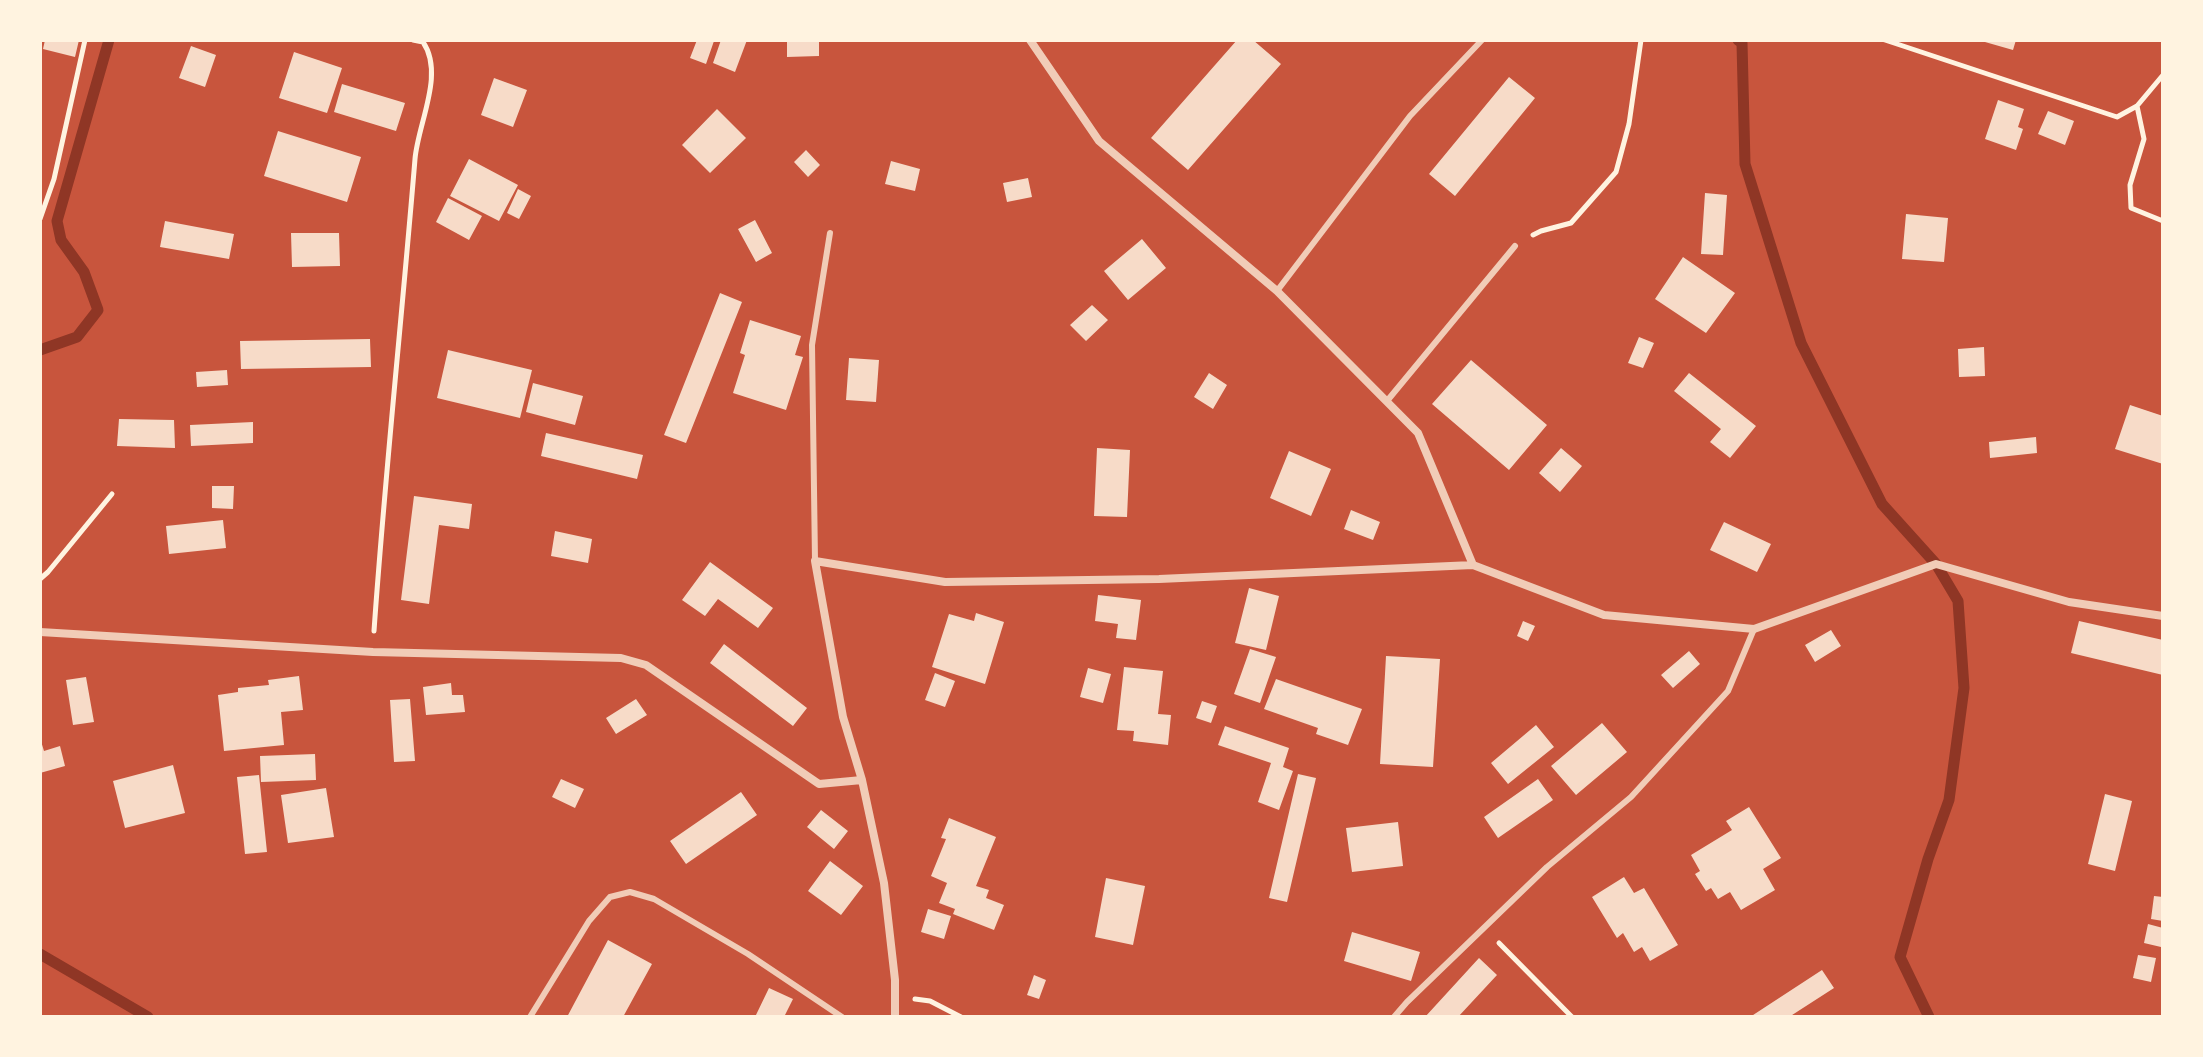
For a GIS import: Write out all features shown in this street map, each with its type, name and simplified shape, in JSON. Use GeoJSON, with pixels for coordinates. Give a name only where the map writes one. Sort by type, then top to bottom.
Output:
{"type":"FeatureCollection","features":[{"type":"Feature","properties":{"kind":"street"},"geometry":{"type":"LineString","coordinates":[[1030,40],[1099,141],[1277,291],[1418,433],[1473,565]]}},
{"type":"Feature","properties":{"kind":"street"},"geometry":{"type":"LineString","coordinates":[[895,1017],[895,980],[884,883],[862,780],[843,717],[815,561],[945,582],[1159,579],[1473,565],[1604,615],[1754,629],[1936,564],[2069,602],[2163,616]]}},
{"type":"Feature","properties":{"kind":"street"},"geometry":{"type":"LineString","coordinates":[[40,632],[373,652],[621,658],[646,665],[819,784],[862,780]]}},
{"type":"Feature","properties":{"kind":"lane"},"geometry":{"type":"LineString","coordinates":[[1277,291],[1410,116],[1482,40]]}},
{"type":"Feature","properties":{"kind":"lane"},"geometry":{"type":"LineString","coordinates":[[815,561],[812,345],[830,233]]}},
{"type":"Feature","properties":{"kind":"lane"},"geometry":{"type":"LineString","coordinates":[[1387,401],[1515,246]]}},
{"type":"Feature","properties":{"kind":"lane"},"geometry":{"type":"LineString","coordinates":[[1394,1017],[1547,867],[1631,797],[1728,691],[1754,629]]}},
{"type":"Feature","properties":{"kind":"lane"},"geometry":{"type":"LineString","coordinates":[[530,1017],[589,921],[610,897],[630,892],[654,899],[748,954],[842,1017]]}},
{"type":"Feature","properties":{"kind":"path"},"geometry":{"type":"LineString","coordinates":[[40,219],[54,179],[85,40]]}},
{"type":"Feature","properties":{"kind":"path"},"geometry":{"type":"LineString","coordinates":[[373,652],[385,484],[416,151],[430,84],[432,55],[423,42],[413,40]]}},
{"type":"Feature","properties":{"kind":"path"},"geometry":{"type":"LineString","coordinates":[[1515,246],[1541,231],[1571,223],[1616,172],[1629,124],[1641,40]]}},
{"type":"Feature","properties":{"kind":"path"},"geometry":{"type":"LineString","coordinates":[[1885,40],[2117,117],[2137,106],[2163,75]]}},
{"type":"Feature","properties":{"kind":"path"},"geometry":{"type":"LineString","coordinates":[[2137,106],[2144,139],[2130,185],[2131,208],[2163,221]]}},
{"type":"Feature","properties":{"kind":"path"},"geometry":{"type":"LineString","coordinates":[[40,579],[112,494]]}},
{"type":"Feature","properties":{"kind":"path"},"geometry":{"type":"LineString","coordinates":[[1484,928],[1572,1017]]}},
{"type":"Feature","properties":{"kind":"path"},"geometry":{"type":"LineString","coordinates":[[894,995],[930,1001],[961,1017]]}},
{"type":"Feature","properties":{"kind":"building"},"geometry":{"type":"Polygon","coordinates":[[[45,40],[79,40],[75,57],[43,49],[45,40]]]}},
{"type":"Feature","properties":{"kind":"building"},"geometry":{"type":"Polygon","coordinates":[[[697,40],[714,41],[706,64],[690,58],[697,40]]]}},
{"type":"Feature","properties":{"kind":"building"},"geometry":{"type":"Polygon","coordinates":[[[721,40],[747,40],[735,72],[713,63],[721,40]]]}},
{"type":"Feature","properties":{"kind":"building"},"geometry":{"type":"Polygon","coordinates":[[[787,40],[819,40],[819,56],[787,57],[787,40]]]}},
{"type":"Feature","properties":{"kind":"building"},"geometry":{"type":"Polygon","coordinates":[[[1237,40],[1253,40],[1281,64],[1188,170],[1151,138],[1237,40]]]}},
{"type":"Feature","properties":{"kind":"building"},"geometry":{"type":"Polygon","coordinates":[[[1978,40],[2016,40],[2013,50],[1978,40]]]}},
{"type":"Feature","properties":{"kind":"building"},"geometry":{"type":"Polygon","coordinates":[[[191,46],[216,55],[205,87],[179,78],[191,46]]]}},
{"type":"Feature","properties":{"kind":"building"},"geometry":{"type":"Polygon","coordinates":[[[294,52],[342,68],[327,113],[279,98],[294,52]]]}},
{"type":"Feature","properties":{"kind":"building"},"geometry":{"type":"Polygon","coordinates":[[[1509,77],[1535,98],[1455,196],[1429,174],[1509,77]]]}},
{"type":"Feature","properties":{"kind":"building"},"geometry":{"type":"Polygon","coordinates":[[[494,78],[527,90],[513,127],[481,115],[494,78]]]}},
{"type":"Feature","properties":{"kind":"building"},"geometry":{"type":"Polygon","coordinates":[[[342,84],[405,103],[396,131],[334,112],[342,84]]]}},
{"type":"Feature","properties":{"kind":"building"},"geometry":{"type":"Polygon","coordinates":[[[1998,100],[2024,109],[2018,127],[2023,129],[2016,150],[1985,139],[1998,100]]]}},
{"type":"Feature","properties":{"kind":"building"},"geometry":{"type":"Polygon","coordinates":[[[717,109],[746,138],[710,173],[682,145],[717,109]]]}},
{"type":"Feature","properties":{"kind":"building"},"geometry":{"type":"Polygon","coordinates":[[[2048,111],[2074,121],[2065,145],[2038,134],[2048,111]]]}},
{"type":"Feature","properties":{"kind":"building"},"geometry":{"type":"Polygon","coordinates":[[[278,131],[361,157],[347,202],[264,176],[278,131]]]}},
{"type":"Feature","properties":{"kind":"building"},"geometry":{"type":"Polygon","coordinates":[[[806,150],[820,165],[808,177],[794,162],[806,150]]]}},
{"type":"Feature","properties":{"kind":"building"},"geometry":{"type":"Polygon","coordinates":[[[469,159],[518,185],[499,221],[450,196],[469,159]]]}},
{"type":"Feature","properties":{"kind":"building"},"geometry":{"type":"Polygon","coordinates":[[[891,161],[920,169],[915,191],[885,184],[891,161]]]}},
{"type":"Feature","properties":{"kind":"building"},"geometry":{"type":"Polygon","coordinates":[[[1028,178],[1032,197],[1007,202],[1003,183],[1028,178]]]}},
{"type":"Feature","properties":{"kind":"building"},"geometry":{"type":"Polygon","coordinates":[[[518,189],[531,196],[519,219],[507,213],[518,189]]]}},
{"type":"Feature","properties":{"kind":"building"},"geometry":{"type":"Polygon","coordinates":[[[1705,193],[1727,195],[1723,255],[1701,254],[1705,193]]]}},
{"type":"Feature","properties":{"kind":"building"},"geometry":{"type":"Polygon","coordinates":[[[448,198],[482,216],[469,240],[436,222],[448,198]]]}},
{"type":"Feature","properties":{"kind":"building"},"geometry":{"type":"Polygon","coordinates":[[[1906,214],[1948,218],[1944,262],[1902,259],[1906,214]]]}},
{"type":"Feature","properties":{"kind":"building"},"geometry":{"type":"Polygon","coordinates":[[[755,220],[772,253],[756,262],[738,229],[755,220]]]}},
{"type":"Feature","properties":{"kind":"building"},"geometry":{"type":"Polygon","coordinates":[[[165,221],[234,234],[229,259],[160,247],[165,221]]]}},
{"type":"Feature","properties":{"kind":"building"},"geometry":{"type":"Polygon","coordinates":[[[291,233],[339,233],[340,266],[292,267],[291,233]]]}},
{"type":"Feature","properties":{"kind":"building"},"geometry":{"type":"Polygon","coordinates":[[[1142,239],[1166,268],[1128,300],[1104,271],[1142,239]]]}},
{"type":"Feature","properties":{"kind":"building"},"geometry":{"type":"Polygon","coordinates":[[[1683,257],[1735,293],[1706,333],[1655,299],[1683,257]]]}},
{"type":"Feature","properties":{"kind":"building"},"geometry":{"type":"Polygon","coordinates":[[[720,293],[742,302],[686,443],[664,435],[720,293]]]}},
{"type":"Feature","properties":{"kind":"building"},"geometry":{"type":"Polygon","coordinates":[[[1092,305],[1108,320],[1086,341],[1070,325],[1092,305]]]}},
{"type":"Feature","properties":{"kind":"building"},"geometry":{"type":"Polygon","coordinates":[[[750,320],[801,336],[795,355],[803,357],[786,410],[733,393],[745,355],[740,353],[750,320]]]}},
{"type":"Feature","properties":{"kind":"building"},"geometry":{"type":"Polygon","coordinates":[[[1639,337],[1654,343],[1643,368],[1628,363],[1639,337]]]}},
{"type":"Feature","properties":{"kind":"building"},"geometry":{"type":"Polygon","coordinates":[[[370,339],[371,367],[241,369],[240,341],[370,339]]]}},
{"type":"Feature","properties":{"kind":"building"},"geometry":{"type":"Polygon","coordinates":[[[1984,347],[1985,376],[1959,377],[1958,349],[1984,347]]]}},
{"type":"Feature","properties":{"kind":"building"},"geometry":{"type":"Polygon","coordinates":[[[448,350],[532,370],[520,418],[437,398],[448,350]]]}},
{"type":"Feature","properties":{"kind":"building"},"geometry":{"type":"Polygon","coordinates":[[[849,358],[879,360],[876,402],[846,400],[849,358]]]}},
{"type":"Feature","properties":{"kind":"building"},"geometry":{"type":"Polygon","coordinates":[[[1471,360],[1547,425],[1509,470],[1432,404],[1471,360]]]}},
{"type":"Feature","properties":{"kind":"building"},"geometry":{"type":"Polygon","coordinates":[[[227,370],[228,385],[197,387],[196,372],[227,370]]]}},
{"type":"Feature","properties":{"kind":"building"},"geometry":{"type":"Polygon","coordinates":[[[1209,373],[1227,385],[1213,409],[1194,397],[1209,373]]]}},
{"type":"Feature","properties":{"kind":"building"},"geometry":{"type":"Polygon","coordinates":[[[1689,373],[1756,426],[1730,458],[1710,442],[1721,429],[1674,391],[1689,373]]]}},
{"type":"Feature","properties":{"kind":"building"},"geometry":{"type":"Polygon","coordinates":[[[533,383],[583,396],[575,425],[526,412],[533,383]]]}},
{"type":"Feature","properties":{"kind":"building"},"geometry":{"type":"Polygon","coordinates":[[[2130,405],[2163,416],[2163,464],[2115,449],[2130,405]]]}},
{"type":"Feature","properties":{"kind":"building"},"geometry":{"type":"Polygon","coordinates":[[[119,419],[174,420],[175,448],[117,446],[119,419]]]}},
{"type":"Feature","properties":{"kind":"building"},"geometry":{"type":"Polygon","coordinates":[[[253,422],[253,443],[191,446],[190,425],[253,422]]]}},
{"type":"Feature","properties":{"kind":"building"},"geometry":{"type":"Polygon","coordinates":[[[546,433],[643,455],[637,479],[541,456],[546,433]]]}},
{"type":"Feature","properties":{"kind":"building"},"geometry":{"type":"Polygon","coordinates":[[[2036,437],[2037,453],[1990,458],[1989,442],[2036,437]]]}},
{"type":"Feature","properties":{"kind":"building"},"geometry":{"type":"Polygon","coordinates":[[[1097,448],[1130,450],[1127,517],[1094,516],[1097,448]]]}},
{"type":"Feature","properties":{"kind":"building"},"geometry":{"type":"Polygon","coordinates":[[[1561,448],[1582,466],[1560,492],[1539,473],[1561,448]]]}},
{"type":"Feature","properties":{"kind":"building"},"geometry":{"type":"Polygon","coordinates":[[[1289,451],[1331,469],[1311,516],[1270,498],[1289,451]]]}},
{"type":"Feature","properties":{"kind":"building"},"geometry":{"type":"Polygon","coordinates":[[[212,486],[234,486],[233,509],[212,508],[212,486]]]}},
{"type":"Feature","properties":{"kind":"building"},"geometry":{"type":"Polygon","coordinates":[[[414,496],[472,504],[469,529],[439,525],[429,604],[401,600],[414,496]]]}},
{"type":"Feature","properties":{"kind":"building"},"geometry":{"type":"Polygon","coordinates":[[[1351,510],[1380,522],[1373,540],[1344,529],[1351,510]]]}},
{"type":"Feature","properties":{"kind":"building"},"geometry":{"type":"Polygon","coordinates":[[[223,520],[226,548],[169,554],[166,526],[223,520]]]}},
{"type":"Feature","properties":{"kind":"building"},"geometry":{"type":"Polygon","coordinates":[[[1724,522],[1771,544],[1757,572],[1710,550],[1724,522]]]}},
{"type":"Feature","properties":{"kind":"building"},"geometry":{"type":"Polygon","coordinates":[[[555,531],[592,539],[588,563],[551,556],[555,531]]]}},
{"type":"Feature","properties":{"kind":"building"},"geometry":{"type":"Polygon","coordinates":[[[710,562],[773,608],[758,628],[718,599],[705,616],[682,600],[710,562]]]}},
{"type":"Feature","properties":{"kind":"building"},"geometry":{"type":"Polygon","coordinates":[[[1249,588],[1279,596],[1266,650],[1235,643],[1249,588]]]}},
{"type":"Feature","properties":{"kind":"building"},"geometry":{"type":"Polygon","coordinates":[[[1098,595],[1141,600],[1136,640],[1116,638],[1118,624],[1095,621],[1098,595]]]}},
{"type":"Feature","properties":{"kind":"building"},"geometry":{"type":"Polygon","coordinates":[[[976,613],[1004,622],[985,684],[932,667],[949,614],[974,621],[976,613]]]}},
{"type":"Feature","properties":{"kind":"building"},"geometry":{"type":"Polygon","coordinates":[[[1523,621],[1535,626],[1528,641],[1517,636],[1523,621]]]}},
{"type":"Feature","properties":{"kind":"building"},"geometry":{"type":"Polygon","coordinates":[[[2079,621],[2163,640],[2163,675],[2071,653],[2079,621]]]}},
{"type":"Feature","properties":{"kind":"building"},"geometry":{"type":"Polygon","coordinates":[[[1831,630],[1841,646],[1815,662],[1805,645],[1831,630]]]}},
{"type":"Feature","properties":{"kind":"building"},"geometry":{"type":"Polygon","coordinates":[[[724,644],[807,708],[793,726],[710,663],[724,644]]]}},
{"type":"Feature","properties":{"kind":"building"},"geometry":{"type":"Polygon","coordinates":[[[1250,649],[1276,657],[1260,703],[1234,694],[1250,649]]]}},
{"type":"Feature","properties":{"kind":"building"},"geometry":{"type":"Polygon","coordinates":[[[1689,651],[1700,664],[1673,688],[1661,675],[1689,651]]]}},
{"type":"Feature","properties":{"kind":"building"},"geometry":{"type":"Polygon","coordinates":[[[1386,656],[1440,659],[1433,767],[1380,764],[1386,656]]]}},
{"type":"Feature","properties":{"kind":"building"},"geometry":{"type":"Polygon","coordinates":[[[1124,667],[1163,671],[1158,714],[1171,715],[1168,745],[1133,741],[1134,731],[1117,730],[1124,667]]]}},
{"type":"Feature","properties":{"kind":"building"},"geometry":{"type":"Polygon","coordinates":[[[1088,668],[1111,674],[1103,703],[1080,697],[1088,668]]]}},
{"type":"Feature","properties":{"kind":"building"},"geometry":{"type":"Polygon","coordinates":[[[935,673],[955,681],[945,707],[925,700],[935,673]]]}},
{"type":"Feature","properties":{"kind":"building"},"geometry":{"type":"Polygon","coordinates":[[[299,676],[303,710],[281,712],[284,745],[224,751],[218,695],[238,692],[238,688],[269,685],[268,680],[299,676]]]}},
{"type":"Feature","properties":{"kind":"building"},"geometry":{"type":"Polygon","coordinates":[[[86,677],[94,722],[73,725],[66,680],[86,677]]]}},
{"type":"Feature","properties":{"kind":"building"},"geometry":{"type":"Polygon","coordinates":[[[1276,679],[1362,709],[1348,745],[1316,734],[1318,728],[1264,709],[1276,679]]]}},
{"type":"Feature","properties":{"kind":"building"},"geometry":{"type":"Polygon","coordinates":[[[451,683],[452,695],[463,695],[465,712],[426,715],[423,687],[451,683]]]}},
{"type":"Feature","properties":{"kind":"building"},"geometry":{"type":"Polygon","coordinates":[[[410,699],[415,761],[394,762],[390,700],[410,699]]]}},
{"type":"Feature","properties":{"kind":"building"},"geometry":{"type":"Polygon","coordinates":[[[636,699],[647,715],[616,734],[606,718],[636,699]]]}},
{"type":"Feature","properties":{"kind":"building"},"geometry":{"type":"Polygon","coordinates":[[[1202,701],[1217,706],[1211,723],[1196,718],[1202,701]]]}},
{"type":"Feature","properties":{"kind":"building"},"geometry":{"type":"Polygon","coordinates":[[[1602,723],[1627,752],[1576,795],[1551,766],[1602,723]]]}},
{"type":"Feature","properties":{"kind":"building"},"geometry":{"type":"Polygon","coordinates":[[[1536,725],[1554,747],[1508,784],[1491,763],[1536,725]]]}},
{"type":"Feature","properties":{"kind":"building"},"geometry":{"type":"Polygon","coordinates":[[[1225,726],[1289,748],[1283,767],[1293,771],[1279,810],[1258,802],[1271,763],[1218,745],[1225,726]]]}},
{"type":"Feature","properties":{"kind":"building"},"geometry":{"type":"Polygon","coordinates":[[[40,738],[44,751],[60,746],[65,766],[40,773],[40,738]]]}},
{"type":"Feature","properties":{"kind":"building"},"geometry":{"type":"Polygon","coordinates":[[[315,754],[316,780],[261,782],[260,756],[315,754]]]}},
{"type":"Feature","properties":{"kind":"building"},"geometry":{"type":"Polygon","coordinates":[[[173,765],[185,813],[125,828],[113,781],[173,765]]]}},
{"type":"Feature","properties":{"kind":"building"},"geometry":{"type":"Polygon","coordinates":[[[1298,774],[1316,778],[1287,902],[1269,898],[1298,774]]]}},
{"type":"Feature","properties":{"kind":"building"},"geometry":{"type":"Polygon","coordinates":[[[259,775],[267,852],[245,854],[237,777],[259,775]]]}},
{"type":"Feature","properties":{"kind":"building"},"geometry":{"type":"Polygon","coordinates":[[[561,779],[584,789],[575,808],[552,797],[561,779]]]}},
{"type":"Feature","properties":{"kind":"building"},"geometry":{"type":"Polygon","coordinates":[[[1538,779],[1553,800],[1498,838],[1484,817],[1538,779]]]}},
{"type":"Feature","properties":{"kind":"building"},"geometry":{"type":"Polygon","coordinates":[[[326,788],[334,837],[288,843],[281,795],[326,788]]]}},
{"type":"Feature","properties":{"kind":"building"},"geometry":{"type":"Polygon","coordinates":[[[741,792],[757,815],[686,864],[670,841],[741,792]]]}},
{"type":"Feature","properties":{"kind":"building"},"geometry":{"type":"Polygon","coordinates":[[[2105,794],[2132,801],[2115,871],[2088,864],[2105,794]]]}},
{"type":"Feature","properties":{"kind":"building"},"geometry":{"type":"Polygon","coordinates":[[[1749,807],[1781,858],[1763,869],[1775,890],[1741,910],[1730,892],[1718,899],[1711,888],[1706,891],[1695,874],[1700,871],[1691,855],[1732,830],[1726,821],[1749,807]]]}},
{"type":"Feature","properties":{"kind":"building"},"geometry":{"type":"Polygon","coordinates":[[[821,810],[848,831],[834,849],[807,827],[821,810]]]}},
{"type":"Feature","properties":{"kind":"building"},"geometry":{"type":"Polygon","coordinates":[[[949,818],[996,837],[976,886],[989,890],[986,898],[1004,905],[994,930],[953,914],[955,909],[939,903],[947,883],[931,876],[946,839],[941,838],[949,818]]]}},
{"type":"Feature","properties":{"kind":"building"},"geometry":{"type":"Polygon","coordinates":[[[1398,822],[1403,866],[1352,872],[1346,828],[1398,822]]]}},
{"type":"Feature","properties":{"kind":"building"},"geometry":{"type":"Polygon","coordinates":[[[830,861],[863,886],[841,915],[808,891],[830,861]]]}},
{"type":"Feature","properties":{"kind":"building"},"geometry":{"type":"Polygon","coordinates":[[[1624,877],[1634,893],[1644,888],[1678,945],[1650,961],[1642,947],[1634,952],[1623,933],[1617,938],[1592,897],[1624,877]]]}},
{"type":"Feature","properties":{"kind":"building"},"geometry":{"type":"Polygon","coordinates":[[[1106,878],[1145,886],[1133,945],[1095,937],[1106,878]]]}},
{"type":"Feature","properties":{"kind":"building"},"geometry":{"type":"Polygon","coordinates":[[[2154,896],[2163,897],[2163,921],[2151,919],[2154,896]]]}},
{"type":"Feature","properties":{"kind":"building"},"geometry":{"type":"Polygon","coordinates":[[[928,909],[951,916],[944,939],[921,932],[928,909]]]}},
{"type":"Feature","properties":{"kind":"building"},"geometry":{"type":"Polygon","coordinates":[[[2148,924],[2163,928],[2161,947],[2144,943],[2148,924]]]}},
{"type":"Feature","properties":{"kind":"building"},"geometry":{"type":"Polygon","coordinates":[[[1352,932],[1420,952],[1411,981],[1344,961],[1352,932]]]}},
{"type":"Feature","properties":{"kind":"building"},"geometry":{"type":"Polygon","coordinates":[[[608,940],[652,964],[623,1017],[567,1017],[608,940]]]}},
{"type":"Feature","properties":{"kind":"building"},"geometry":{"type":"Polygon","coordinates":[[[2138,955],[2156,958],[2151,982],[2133,978],[2138,955]]]}},
{"type":"Feature","properties":{"kind":"building"},"geometry":{"type":"Polygon","coordinates":[[[1479,958],[1497,975],[1458,1017],[1425,1017],[1479,958]]]}},
{"type":"Feature","properties":{"kind":"building"},"geometry":{"type":"Polygon","coordinates":[[[1822,970],[1834,988],[1789,1017],[1750,1017],[1822,970]]]}},
{"type":"Feature","properties":{"kind":"building"},"geometry":{"type":"Polygon","coordinates":[[[1034,975],[1046,980],[1039,999],[1027,995],[1034,975]]]}},
{"type":"Feature","properties":{"kind":"building"},"geometry":{"type":"Polygon","coordinates":[[[769,988],[793,999],[784,1017],[755,1017],[769,988]]]}},
{"type":"Feature","properties":{"kind":"waterway"},"geometry":{"type":"LineString","coordinates":[[40,350],[77,337],[98,310],[84,272],[61,240],[57,221],[109,40]]}},
{"type":"Feature","properties":{"kind":"waterway"},"geometry":{"type":"LineString","coordinates":[[1738,40],[1742,43],[1745,164],[1801,343],[1882,504],[1936,564],[1958,601],[1964,688],[1949,800],[1928,859],[1900,957],[1929,1017]]}},
{"type":"Feature","properties":{"kind":"waterway"},"geometry":{"type":"LineString","coordinates":[[40,954],[148,1017]]}}]}
